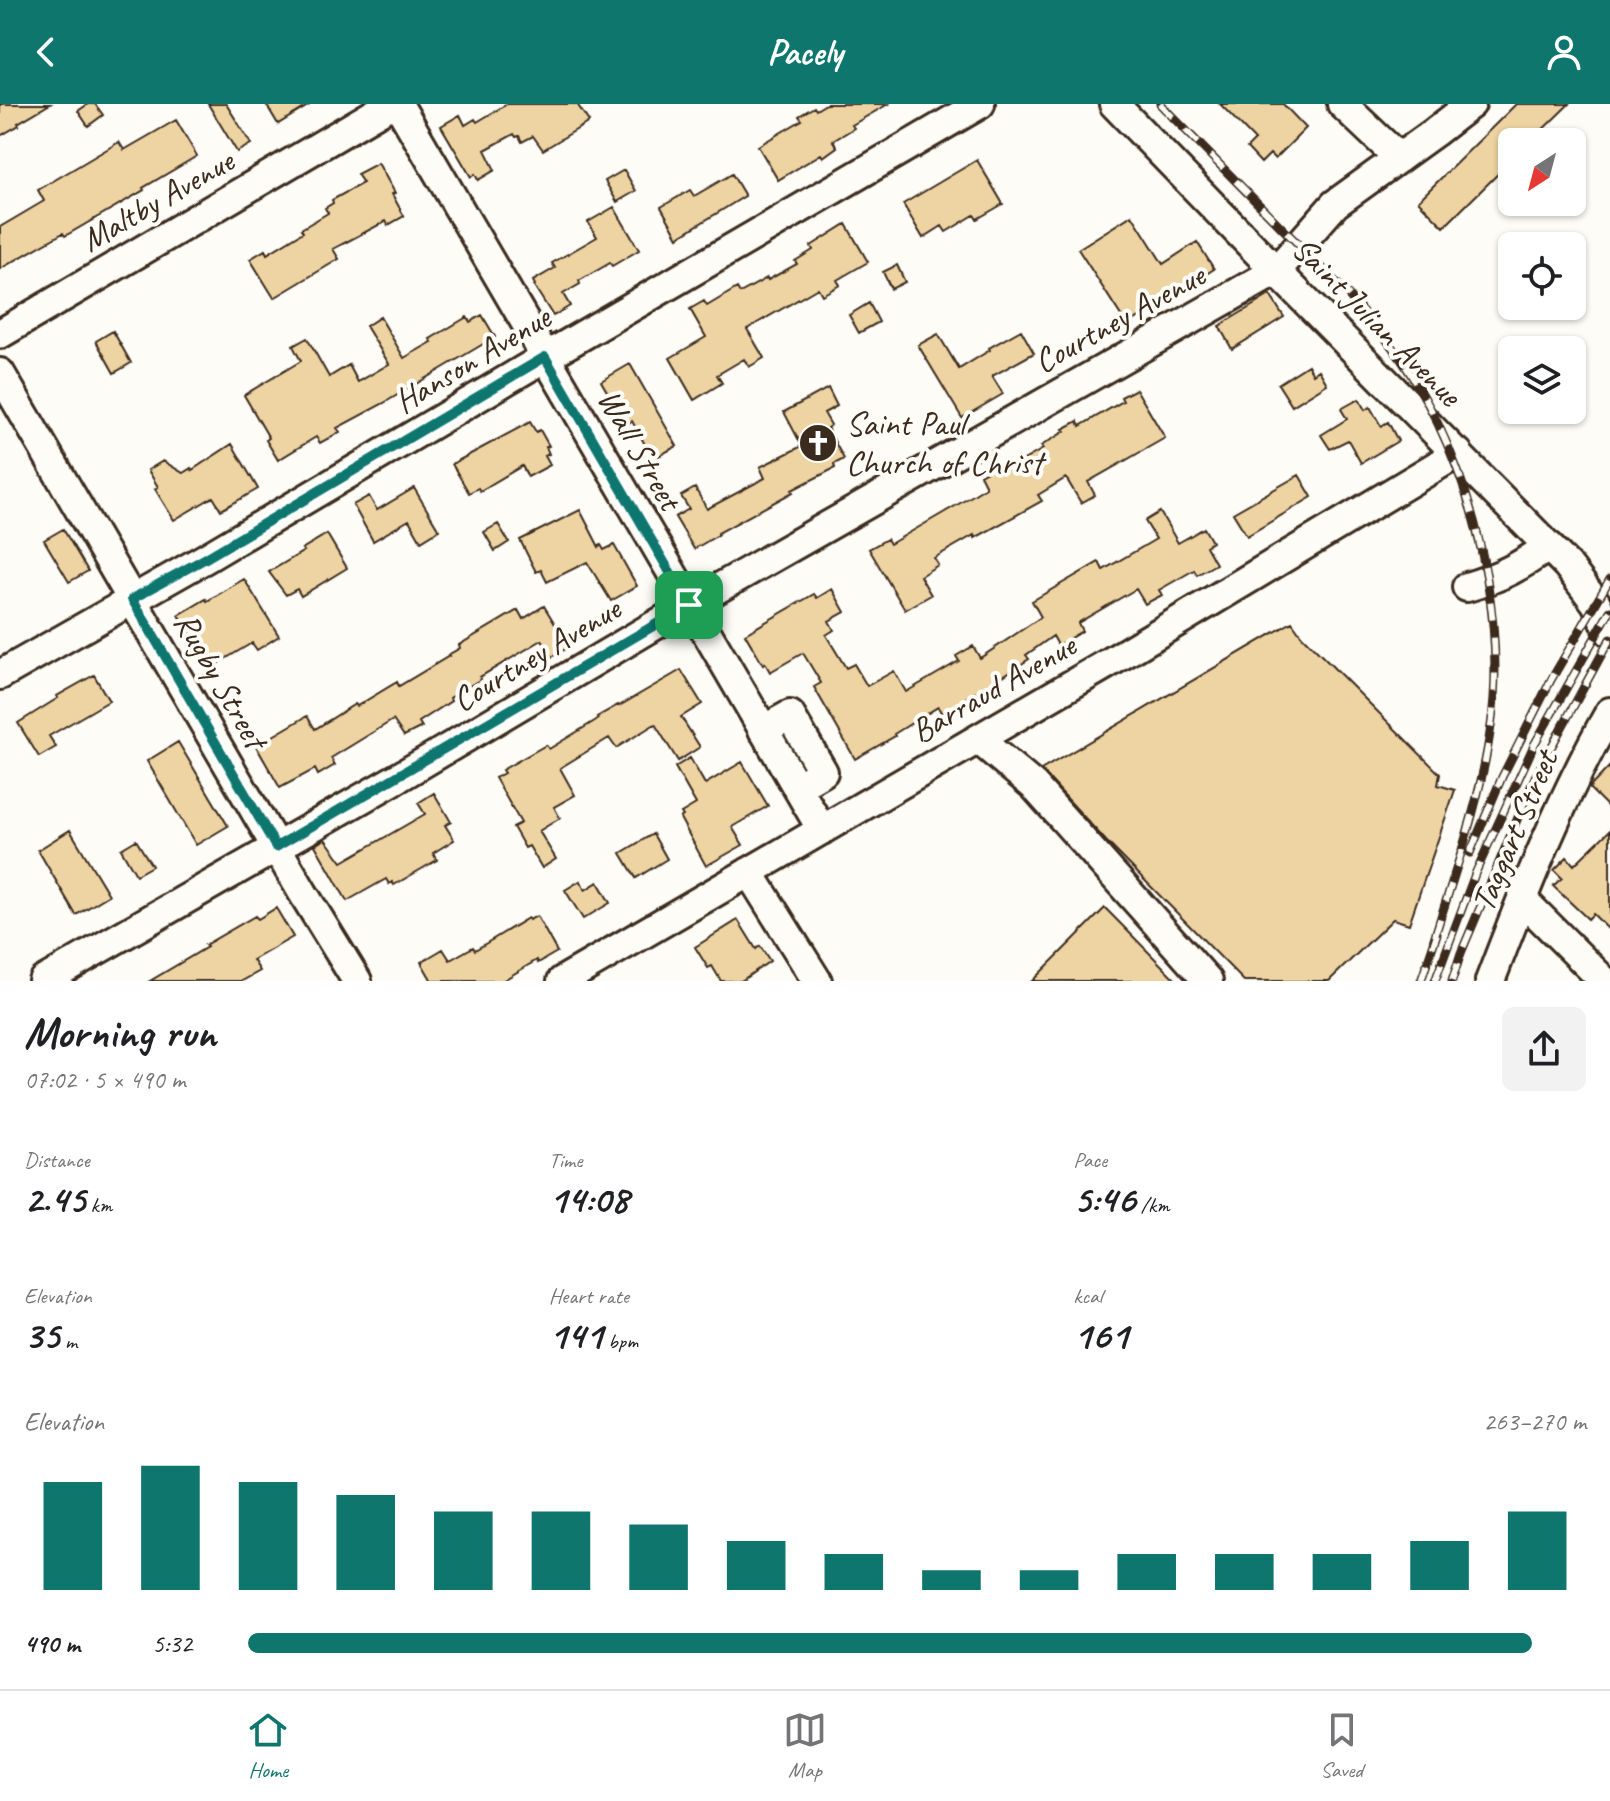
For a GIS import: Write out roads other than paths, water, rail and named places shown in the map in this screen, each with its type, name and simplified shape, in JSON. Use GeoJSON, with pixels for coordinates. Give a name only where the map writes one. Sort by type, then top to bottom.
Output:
{"type":"FeatureCollection","features":[{"type":"Feature","properties":{"kind":"street","name":"Maltby Avenue"},"geometry":{"type":"LineString","coordinates":[[0,334],[391,104]]}},
{"type":"Feature","properties":{"kind":"street","name":"Wall Street"},"geometry":{"type":"LineString","coordinates":[[398,104],[822,830]]}},
{"type":"Feature","properties":{"kind":"street","name":"Hanson Avenue"},"geometry":{"type":"LineString","coordinates":[[0,675],[980,104]]}},
{"type":"Feature","properties":{"kind":"street","name":"Saint Julian Avenue"},"geometry":{"type":"LineString","coordinates":[[1114,104],[1567,565],[1596,603],[1610,632]]}},
{"type":"Feature","properties":{"kind":"street"},"geometry":{"type":"LineString","coordinates":[[1342,104],[1399,158]]}},
{"type":"Feature","properties":{"kind":"street","name":"Courtney Avenue"},"geometry":{"type":"LineString","coordinates":[[43,981],[689,605],[1276,271],[1335,204],[1471,104]]}},
{"type":"Feature","properties":{"kind":"street","name":"Rugby Street"},"geometry":{"type":"LineString","coordinates":[[0,373],[357,981]]}},
{"type":"Feature","properties":{"kind":"street","name":"Barraud Avenue"},"geometry":{"type":"LineString","coordinates":[[562,981],[978,739],[1458,453]]}},
{"type":"Feature","properties":{"kind":"street"},"geometry":{"type":"LineString","coordinates":[[1467,587],[1520,567],[1549,546]]}},
{"type":"Feature","properties":{"kind":"street","name":"Taggart Street"},"geometry":{"type":"LineString","coordinates":[[1490,981],[1547,835],[1585,755],[1610,712]]}},
{"type":"Feature","properties":{"kind":"street"},"geometry":{"type":"LineString","coordinates":[[978,739],[1034,786],[1208,981]]}},
{"type":"Feature","properties":{"kind":"street"},"geometry":{"type":"LineString","coordinates":[[749,872],[817,981]]}},
{"type":"Feature","properties":{"kind":"street"},"geometry":{"type":"LineString","coordinates":[[1522,899],[1604,981]]}},
{"type":"Feature","properties":{"kind":"railway"},"geometry":{"type":"LineString","coordinates":[[1160,104],[1336,282],[1386,339],[1414,379],[1438,424],[1458,472],[1486,575],[1493,627],[1495,678],[1491,726],[1481,781],[1433,942]]}},
{"type":"Feature","properties":{"kind":"railway"},"geometry":{"type":"LineString","coordinates":[[1470,853],[1502,777],[1551,680],[1610,579]]}},
{"type":"Feature","properties":{"kind":"railway"},"geometry":{"type":"LineString","coordinates":[[1435,981],[1475,874],[1534,745],[1610,611]]}},
{"type":"Feature","properties":{"kind":"railway"},"geometry":{"type":"LineString","coordinates":[[1452,981],[1535,777],[1610,639]]}},
{"type":"Feature","properties":{"kind":"railway"},"geometry":{"type":"LineString","coordinates":[[1421,981],[1437,934]]}},
{"type":"Feature","properties":{"kind":"place","name":"Saint Paul Church of Christ"},"geometry":{"type":"Point","coordinates":[818,443]}}]}
